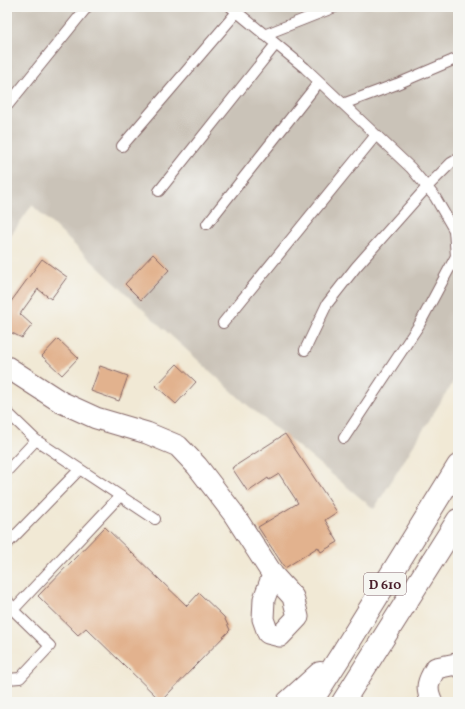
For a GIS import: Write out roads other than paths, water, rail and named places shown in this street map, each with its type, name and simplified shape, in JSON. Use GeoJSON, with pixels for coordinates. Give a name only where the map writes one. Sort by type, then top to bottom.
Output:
{"type":"FeatureCollection","features":[{"type":"Feature","properties":{"kind":"highway","name":"D 610"},"geometry":{"type":"LineString","coordinates":[[310,702],[343,652],[458,466]]}},
{"type":"Feature","properties":{"kind":"highway","name":"D 610"},"geometry":{"type":"LineString","coordinates":[[343,702],[458,520]]}},
{"type":"Feature","properties":{"kind":"highway"},"geometry":{"type":"LineString","coordinates":[[357,702],[399,613]]}},
{"type":"Feature","properties":{"kind":"highway"},"geometry":{"type":"LineString","coordinates":[[288,702],[343,652]]}},
{"type":"Feature","properties":{"kind":"street"},"geometry":{"type":"LineString","coordinates":[[7,367],[61,402],[96,418],[147,433],[178,446],[197,466],[233,513],[273,575]]}},
{"type":"Feature","properties":{"kind":"street"},"geometry":{"type":"LineString","coordinates":[[432,702],[428,694],[428,680],[436,668],[456,664],[458,666]]}},
{"type":"Feature","properties":{"kind":"lane"},"geometry":{"type":"LineString","coordinates":[[7,106],[86,7]]}},
{"type":"Feature","properties":{"kind":"lane"},"geometry":{"type":"LineString","coordinates":[[264,35],[336,7]]}},
{"type":"Feature","properties":{"kind":"lane"},"geometry":{"type":"LineString","coordinates":[[122,146],[234,9],[305,68],[411,168],[435,197],[454,230],[456,256],[419,325],[344,438]]}},
{"type":"Feature","properties":{"kind":"lane"},"geometry":{"type":"LineString","coordinates":[[158,191],[276,44]]}},
{"type":"Feature","properties":{"kind":"lane"},"geometry":{"type":"LineString","coordinates":[[343,104],[458,58]]}},
{"type":"Feature","properties":{"kind":"lane"},"geometry":{"type":"LineString","coordinates":[[207,224],[319,82]]}},
{"type":"Feature","properties":{"kind":"lane"},"geometry":{"type":"LineString","coordinates":[[224,323],[376,135]]}},
{"type":"Feature","properties":{"kind":"lane"},"geometry":{"type":"LineString","coordinates":[[305,350],[327,304],[356,268],[427,187],[451,163],[458,159]]}},
{"type":"Feature","properties":{"kind":"lane"},"geometry":{"type":"LineString","coordinates":[[7,412],[36,440],[155,519]]}},
{"type":"Feature","properties":{"kind":"lane"},"geometry":{"type":"LineString","coordinates":[[7,471],[36,440]]}},
{"type":"Feature","properties":{"kind":"lane"},"geometry":{"type":"LineString","coordinates":[[7,544],[80,469]]}},
{"type":"Feature","properties":{"kind":"lane"},"geometry":{"type":"LineString","coordinates":[[13,610],[120,496]]}},
{"type":"Feature","properties":{"kind":"lane"},"geometry":{"type":"LineString","coordinates":[[7,599],[13,610],[50,646],[20,678],[7,679]]}}]}
